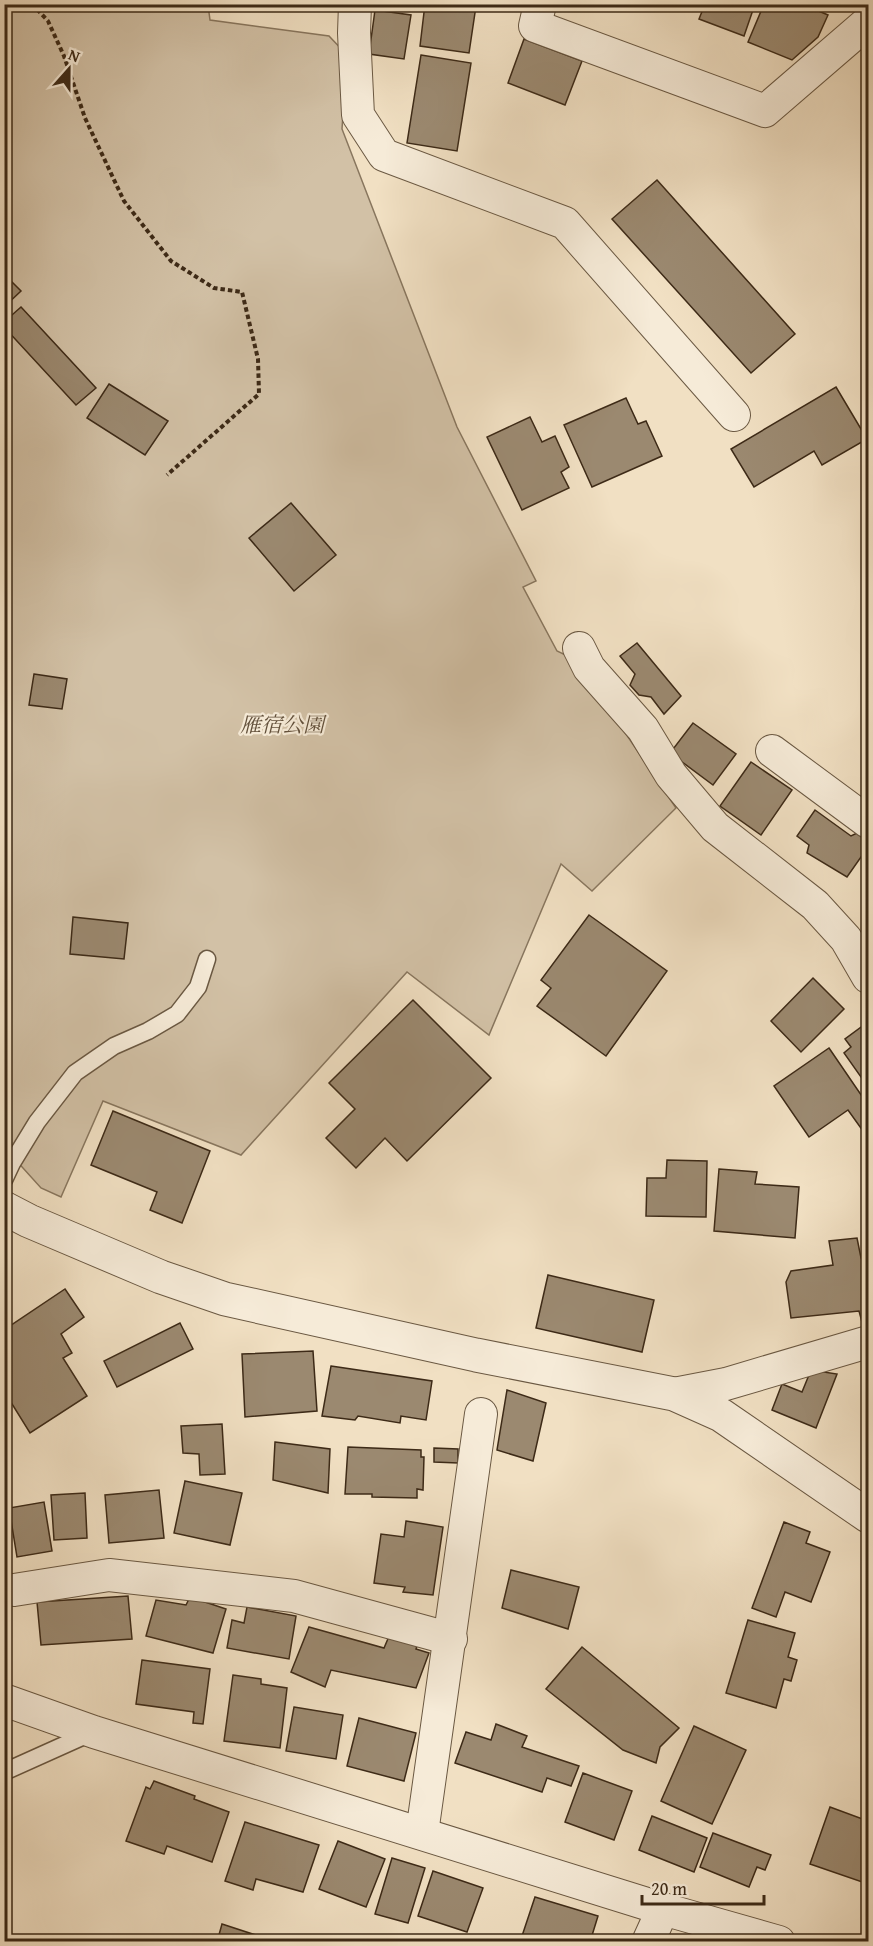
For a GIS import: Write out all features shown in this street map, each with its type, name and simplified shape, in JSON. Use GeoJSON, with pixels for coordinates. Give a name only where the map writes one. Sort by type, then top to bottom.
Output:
{"type":"FeatureCollection","features":[{"type":"Feature","properties":{"kind":"street"},"geometry":{"type":"LineString","coordinates":[[355,4],[358,115],[384,155],[565,223],[734,415]]}},
{"type":"Feature","properties":{"kind":"street"},"geometry":{"type":"LineString","coordinates":[[540,4],[535,26],[765,111],[868,22]]}},
{"type":"Feature","properties":{"kind":"street"},"geometry":{"type":"LineString","coordinates":[[579,648],[589,668],[643,729],[670,775],[715,826],[815,905],[846,939],[868,977]]}},
{"type":"Feature","properties":{"kind":"street"},"geometry":{"type":"LineString","coordinates":[[771,751],[868,822]]}},
{"type":"Feature","properties":{"kind":"street"},"geometry":{"type":"LineString","coordinates":[[4,1208],[29,1221],[161,1277],[225,1299],[476,1355],[674,1394],[721,1415],[868,1516]]}},
{"type":"Feature","properties":{"kind":"street"},"geometry":{"type":"LineString","coordinates":[[674,1394],[726,1384],[868,1342]]}},
{"type":"Feature","properties":{"kind":"street"},"geometry":{"type":"LineString","coordinates":[[422,1833],[481,1414]]}},
{"type":"Feature","properties":{"kind":"street"},"geometry":{"type":"LineString","coordinates":[[14,1590],[109,1575],[294,1596],[451,1639]]}},
{"type":"Feature","properties":{"kind":"street"},"geometry":{"type":"LineString","coordinates":[[4,1700],[94,1732],[663,1909],[779,1941]]}},
{"type":"Feature","properties":{"kind":"street"},"geometry":{"type":"LineString","coordinates":[[648,1941],[663,1909]]}},
{"type":"Feature","properties":{"kind":"lane"},"geometry":{"type":"LineString","coordinates":[[4,1180],[37,1122],[75,1073],[114,1046],[148,1031],[177,1014],[198,987],[207,959]]}},
{"type":"Feature","properties":{"kind":"lane"},"geometry":{"type":"LineString","coordinates":[[4,1772],[94,1732]]}},
{"type":"Feature","properties":{"kind":"path"},"geometry":{"type":"LineString","coordinates":[[32,4],[48,21],[64,56],[85,118],[124,201],[171,261],[214,288],[242,292],[258,359],[259,394],[166,475]]}},
{"type":"Feature","properties":{"kind":"green space","name":"雁宿公園"},"geometry":{"type":"Polygon","coordinates":[[[4,5],[208,5],[210,20],[329,36],[347,55],[342,129],[457,427],[536,581],[523,587],[557,651],[576,660],[676,808],[592,891],[561,864],[489,1035],[407,972],[241,1155],[103,1101],[61,1197],[41,1188],[4,1147],[4,5]]]}},
{"type":"Feature","properties":{"kind":"building"},"geometry":{"type":"Polygon","coordinates":[[[425,4],[476,6],[469,53],[420,46],[425,4]]]}},
{"type":"Feature","properties":{"kind":"building"},"geometry":{"type":"Polygon","coordinates":[[[705,4],[755,4],[744,36],[699,19],[705,4]]]}},
{"type":"Feature","properties":{"kind":"building"},"geometry":{"type":"Polygon","coordinates":[[[764,4],[802,4],[828,15],[818,37],[792,60],[748,42],[764,4]]]}},
{"type":"Feature","properties":{"kind":"building"},"geometry":{"type":"Polygon","coordinates":[[[375,10],[411,15],[404,59],[369,54],[375,10]]]}},
{"type":"Feature","properties":{"kind":"building"},"geometry":{"type":"Polygon","coordinates":[[[524,39],[582,61],[565,105],[508,83],[524,39]]]}},
{"type":"Feature","properties":{"kind":"building"},"geometry":{"type":"Polygon","coordinates":[[[421,55],[471,63],[457,151],[407,143],[421,55]]]}},
{"type":"Feature","properties":{"kind":"building"},"geometry":{"type":"Polygon","coordinates":[[[657,180],[795,334],[751,373],[612,219],[657,180]]]}},
{"type":"Feature","properties":{"kind":"building"},"geometry":{"type":"Polygon","coordinates":[[[4,274],[21,291],[4,307],[4,274]]]}},
{"type":"Feature","properties":{"kind":"building"},"geometry":{"type":"Polygon","coordinates":[[[21,307],[96,388],[76,405],[4,327],[4,322],[21,307]]]}},
{"type":"Feature","properties":{"kind":"building"},"geometry":{"type":"Polygon","coordinates":[[[109,384],[168,421],[145,455],[87,418],[109,384]]]}},
{"type":"Feature","properties":{"kind":"building"},"geometry":{"type":"Polygon","coordinates":[[[836,387],[867,439],[822,465],[814,451],[754,487],[731,449],[836,387]]]}},
{"type":"Feature","properties":{"kind":"building"},"geometry":{"type":"Polygon","coordinates":[[[626,398],[638,424],[646,421],[662,456],[592,487],[564,425],[626,398]]]}},
{"type":"Feature","properties":{"kind":"building"},"geometry":{"type":"Polygon","coordinates":[[[530,417],[542,442],[555,436],[569,467],[561,472],[569,488],[522,510],[487,437],[530,417]]]}},
{"type":"Feature","properties":{"kind":"building"},"geometry":{"type":"Polygon","coordinates":[[[291,503],[336,555],[294,591],[249,538],[291,503]]]}},
{"type":"Feature","properties":{"kind":"building"},"geometry":{"type":"Polygon","coordinates":[[[637,643],[681,696],[664,714],[651,697],[639,695],[630,685],[635,674],[620,656],[637,643]]]}},
{"type":"Feature","properties":{"kind":"building"},"geometry":{"type":"Polygon","coordinates":[[[34,674],[67,679],[62,709],[29,705],[34,674]]]}},
{"type":"Feature","properties":{"kind":"building"},"geometry":{"type":"Polygon","coordinates":[[[693,723],[736,754],[713,785],[670,753],[693,723]]]}},
{"type":"Feature","properties":{"kind":"building"},"geometry":{"type":"Polygon","coordinates":[[[751,762],[792,790],[761,835],[720,806],[751,762]]]}},
{"type":"Feature","properties":{"kind":"building"},"geometry":{"type":"Polygon","coordinates":[[[815,810],[851,836],[857,833],[868,840],[868,847],[847,877],[807,853],[809,845],[797,836],[815,810]]]}},
{"type":"Feature","properties":{"kind":"building"},"geometry":{"type":"Polygon","coordinates":[[[589,915],[667,971],[606,1056],[537,1006],[551,988],[541,980],[589,915]]]}},
{"type":"Feature","properties":{"kind":"building"},"geometry":{"type":"Polygon","coordinates":[[[73,917],[128,923],[124,959],[70,954],[73,917]]]}},
{"type":"Feature","properties":{"kind":"building"},"geometry":{"type":"Polygon","coordinates":[[[813,978],[844,1009],[801,1052],[771,1021],[813,978]]]}},
{"type":"Feature","properties":{"kind":"building"},"geometry":{"type":"Polygon","coordinates":[[[413,1000],[491,1078],[407,1161],[385,1138],[356,1168],[326,1138],[355,1109],[329,1083],[413,1000]]]}},
{"type":"Feature","properties":{"kind":"building"},"geometry":{"type":"Polygon","coordinates":[[[868,1022],[868,1087],[844,1053],[851,1047],[845,1039],[868,1022]]]}},
{"type":"Feature","properties":{"kind":"building"},"geometry":{"type":"Polygon","coordinates":[[[829,1048],[868,1105],[868,1128],[863,1131],[848,1110],[809,1137],[774,1086],[829,1048]]]}},
{"type":"Feature","properties":{"kind":"building"},"geometry":{"type":"Polygon","coordinates":[[[113,1111],[210,1151],[182,1223],[150,1210],[157,1192],[91,1165],[113,1111]]]}},
{"type":"Feature","properties":{"kind":"building"},"geometry":{"type":"Polygon","coordinates":[[[667,1160],[707,1161],[706,1217],[646,1216],[647,1178],[666,1178],[667,1160]]]}},
{"type":"Feature","properties":{"kind":"building"},"geometry":{"type":"Polygon","coordinates":[[[719,1169],[757,1172],[755,1184],[799,1187],[795,1238],[714,1231],[719,1169]]]}},
{"type":"Feature","properties":{"kind":"building"},"geometry":{"type":"Polygon","coordinates":[[[857,1238],[861,1258],[868,1261],[868,1325],[863,1326],[859,1311],[791,1318],[786,1282],[791,1271],[833,1265],[829,1241],[857,1238]]]}},
{"type":"Feature","properties":{"kind":"building"},"geometry":{"type":"Polygon","coordinates":[[[548,1275],[654,1300],[642,1352],[536,1328],[548,1275]]]}},
{"type":"Feature","properties":{"kind":"building"},"geometry":{"type":"Polygon","coordinates":[[[65,1289],[84,1317],[61,1334],[72,1353],[63,1358],[87,1396],[30,1433],[4,1391],[4,1330],[65,1289]]]}},
{"type":"Feature","properties":{"kind":"building"},"geometry":{"type":"Polygon","coordinates":[[[180,1323],[193,1349],[117,1387],[104,1361],[180,1323]]]}},
{"type":"Feature","properties":{"kind":"building"},"geometry":{"type":"Polygon","coordinates":[[[313,1351],[317,1411],[245,1417],[242,1354],[313,1351]]]}},
{"type":"Feature","properties":{"kind":"building"},"geometry":{"type":"Polygon","coordinates":[[[331,1366],[432,1381],[426,1420],[401,1416],[400,1423],[358,1416],[355,1420],[322,1416],[331,1366]]]}},
{"type":"Feature","properties":{"kind":"building"},"geometry":{"type":"Polygon","coordinates":[[[811,1370],[837,1374],[816,1428],[772,1410],[782,1384],[802,1392],[811,1370]]]}},
{"type":"Feature","properties":{"kind":"building"},"geometry":{"type":"Polygon","coordinates":[[[507,1390],[546,1403],[533,1461],[497,1450],[507,1390]]]}},
{"type":"Feature","properties":{"kind":"building"},"geometry":{"type":"Polygon","coordinates":[[[222,1424],[225,1474],[200,1475],[199,1454],[183,1453],[181,1426],[222,1424]]]}},
{"type":"Feature","properties":{"kind":"building"},"geometry":{"type":"Polygon","coordinates":[[[275,1442],[330,1449],[328,1493],[273,1480],[275,1442]]]}},
{"type":"Feature","properties":{"kind":"building"},"geometry":{"type":"Polygon","coordinates":[[[348,1447],[421,1450],[421,1457],[424,1457],[423,1490],[417,1489],[417,1498],[345,1494],[348,1447]]]}},
{"type":"Feature","properties":{"kind":"building"},"geometry":{"type":"Polygon","coordinates":[[[434,1448],[458,1449],[458,1463],[434,1462],[434,1448]]]}},
{"type":"Feature","properties":{"kind":"building"},"geometry":{"type":"Polygon","coordinates":[[[185,1481],[242,1493],[230,1545],[174,1533],[185,1481]]]}},
{"type":"Feature","properties":{"kind":"building"},"geometry":{"type":"Polygon","coordinates":[[[159,1490],[164,1538],[109,1543],[105,1495],[159,1490]]]}},
{"type":"Feature","properties":{"kind":"building"},"geometry":{"type":"Polygon","coordinates":[[[85,1493],[87,1538],[54,1540],[51,1495],[85,1493]]]}},
{"type":"Feature","properties":{"kind":"building"},"geometry":{"type":"Polygon","coordinates":[[[44,1502],[52,1551],[17,1557],[9,1508],[44,1502]]]}},
{"type":"Feature","properties":{"kind":"building"},"geometry":{"type":"Polygon","coordinates":[[[406,1521],[443,1527],[433,1595],[403,1592],[405,1587],[374,1583],[381,1534],[404,1537],[406,1521]]]}},
{"type":"Feature","properties":{"kind":"building"},"geometry":{"type":"Polygon","coordinates":[[[784,1522],[810,1532],[806,1543],[830,1552],[811,1602],[785,1592],[776,1617],[752,1608],[784,1522]]]}},
{"type":"Feature","properties":{"kind":"building"},"geometry":{"type":"Polygon","coordinates":[[[511,1570],[579,1587],[568,1629],[502,1608],[511,1570]]]}},
{"type":"Feature","properties":{"kind":"building"},"geometry":{"type":"Polygon","coordinates":[[[128,1596],[132,1639],[41,1645],[37,1602],[128,1596]]]}},
{"type":"Feature","properties":{"kind":"building"},"geometry":{"type":"Polygon","coordinates":[[[190,1597],[226,1609],[213,1653],[146,1636],[156,1600],[186,1605],[190,1597]]]}},
{"type":"Feature","properties":{"kind":"building"},"geometry":{"type":"Polygon","coordinates":[[[247,1607],[296,1616],[289,1659],[227,1648],[232,1620],[244,1623],[247,1607]]]}},
{"type":"Feature","properties":{"kind":"building"},"geometry":{"type":"Polygon","coordinates":[[[748,1620],[795,1633],[788,1657],[797,1660],[791,1681],[784,1679],[776,1708],[726,1693],[748,1620]]]}},
{"type":"Feature","properties":{"kind":"building"},"geometry":{"type":"Polygon","coordinates":[[[309,1627],[384,1648],[390,1634],[417,1646],[416,1649],[429,1653],[416,1688],[331,1670],[325,1687],[291,1672],[309,1627]]]}},
{"type":"Feature","properties":{"kind":"building"},"geometry":{"type":"Polygon","coordinates":[[[582,1647],[679,1728],[660,1747],[656,1763],[623,1750],[546,1689],[582,1647]]]}},
{"type":"Feature","properties":{"kind":"building"},"geometry":{"type":"Polygon","coordinates":[[[142,1660],[210,1669],[203,1724],[193,1723],[194,1712],[136,1704],[142,1660]]]}},
{"type":"Feature","properties":{"kind":"building"},"geometry":{"type":"Polygon","coordinates":[[[233,1675],[261,1679],[261,1684],[287,1688],[280,1748],[224,1741],[233,1675]]]}},
{"type":"Feature","properties":{"kind":"building"},"geometry":{"type":"Polygon","coordinates":[[[294,1707],[343,1715],[336,1759],[286,1751],[294,1707]]]}},
{"type":"Feature","properties":{"kind":"building"},"geometry":{"type":"Polygon","coordinates":[[[359,1718],[416,1733],[404,1781],[347,1766],[359,1718]]]}},
{"type":"Feature","properties":{"kind":"building"},"geometry":{"type":"Polygon","coordinates":[[[496,1724],[527,1736],[522,1747],[579,1766],[571,1786],[547,1778],[542,1792],[455,1763],[466,1732],[491,1740],[496,1724]]]}},
{"type":"Feature","properties":{"kind":"building"},"geometry":{"type":"Polygon","coordinates":[[[694,1726],[746,1750],[712,1824],[661,1801],[694,1726]]]}},
{"type":"Feature","properties":{"kind":"building"},"geometry":{"type":"Polygon","coordinates":[[[583,1773],[632,1791],[614,1840],[565,1822],[583,1773]]]}},
{"type":"Feature","properties":{"kind":"building"},"geometry":{"type":"Polygon","coordinates":[[[154,1781],[229,1812],[212,1862],[167,1846],[164,1854],[126,1841],[146,1787],[150,1789],[154,1781]]]}},
{"type":"Feature","properties":{"kind":"building"},"geometry":{"type":"Polygon","coordinates":[[[830,1807],[868,1821],[868,1884],[810,1864],[830,1807]]]}},
{"type":"Feature","properties":{"kind":"building"},"geometry":{"type":"Polygon","coordinates":[[[652,1816],[707,1838],[694,1872],[639,1850],[652,1816]]]}},
{"type":"Feature","properties":{"kind":"building"},"geometry":{"type":"Polygon","coordinates":[[[245,1822],[319,1845],[303,1892],[256,1879],[253,1890],[225,1881],[245,1822]]]}},
{"type":"Feature","properties":{"kind":"building"},"geometry":{"type":"Polygon","coordinates":[[[713,1833],[771,1855],[765,1870],[757,1867],[749,1887],[700,1867],[713,1833]]]}},
{"type":"Feature","properties":{"kind":"building"},"geometry":{"type":"Polygon","coordinates":[[[338,1841],[385,1859],[366,1907],[319,1889],[338,1841]]]}},
{"type":"Feature","properties":{"kind":"building"},"geometry":{"type":"Polygon","coordinates":[[[392,1858],[425,1868],[408,1923],[375,1914],[392,1858]]]}},
{"type":"Feature","properties":{"kind":"building"},"geometry":{"type":"Polygon","coordinates":[[[433,1871],[483,1888],[467,1932],[418,1916],[433,1871]]]}},
{"type":"Feature","properties":{"kind":"building"},"geometry":{"type":"Polygon","coordinates":[[[535,1897],[598,1916],[590,1942],[520,1942],[535,1897]]]}},
{"type":"Feature","properties":{"kind":"building"},"geometry":{"type":"Polygon","coordinates":[[[222,1924],[277,1942],[217,1942],[222,1924]]]}}]}
